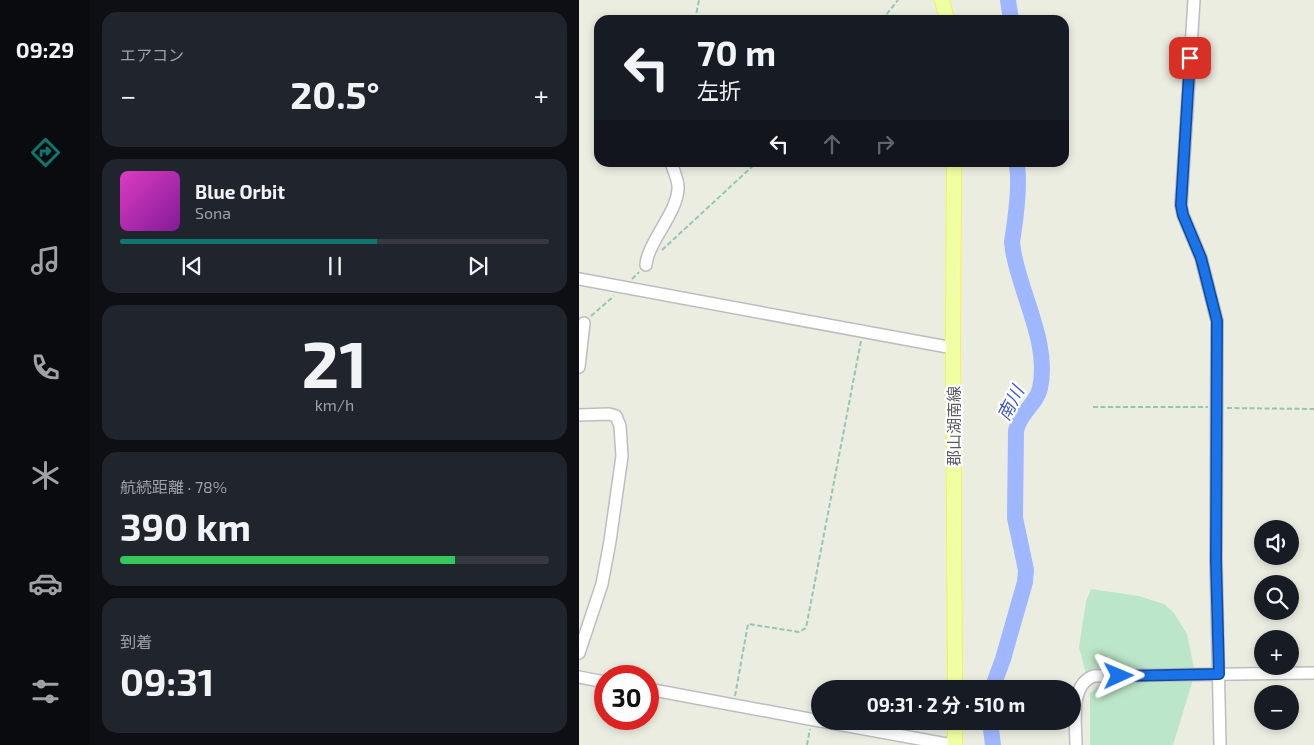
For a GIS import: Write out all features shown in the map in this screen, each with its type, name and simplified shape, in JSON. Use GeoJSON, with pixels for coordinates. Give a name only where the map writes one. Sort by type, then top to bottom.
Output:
{"type":"FeatureCollection","features":[{"type":"Feature","properties":{"kind":"main road"},"geometry":{"type":"LineString","coordinates":[[941,0],[946,15]]}},
{"type":"Feature","properties":{"kind":"main road","name":"郡山湖南線"},"geometry":{"type":"LineString","coordinates":[[954,167],[955,680]]}},
{"type":"Feature","properties":{"kind":"main road"},"geometry":{"type":"LineString","coordinates":[[955,730],[955,745]]}},
{"type":"Feature","properties":{"kind":"street"},"geometry":{"type":"LineString","coordinates":[[1194,0],[1181,205],[1183,215],[1201,258],[1217,321],[1216,561],[1220,745]]}},
{"type":"Feature","properties":{"kind":"street"},"geometry":{"type":"LineString","coordinates":[[646,265],[648,257],[670,214],[678,189],[672,167]]}},
{"type":"Feature","properties":{"kind":"street"},"geometry":{"type":"LineString","coordinates":[[579,278],[953,348]]}},
{"type":"Feature","properties":{"kind":"street"},"geometry":{"type":"LineString","coordinates":[[579,366],[584,323]]}},
{"type":"Feature","properties":{"kind":"street"},"geometry":{"type":"LineString","coordinates":[[579,415],[609,414],[616,416],[620,426],[622,456],[602,584],[579,653]]}},
{"type":"Feature","properties":{"kind":"street"},"geometry":{"type":"LineString","coordinates":[[1076,745],[1077,694],[1082,684],[1090,677],[1314,673]]}},
{"type":"Feature","properties":{"kind":"street"},"geometry":{"type":"LineString","coordinates":[[579,677],[594,680]]}},
{"type":"Feature","properties":{"kind":"street"},"geometry":{"type":"LineString","coordinates":[[659,691],[811,720]]}},
{"type":"Feature","properties":{"kind":"street"},"geometry":{"type":"LineString","coordinates":[[867,730],[951,745]]}},
{"type":"Feature","properties":{"kind":"path"},"geometry":{"type":"LineString","coordinates":[[696,15],[699,0]]}},
{"type":"Feature","properties":{"kind":"path"},"geometry":{"type":"LineString","coordinates":[[886,15],[898,0]]}},
{"type":"Feature","properties":{"kind":"path"},"geometry":{"type":"LineString","coordinates":[[584,323],[752,167]]}},
{"type":"Feature","properties":{"kind":"path"},"geometry":{"type":"LineString","coordinates":[[733,705],[748,624],[799,632],[806,628],[863,331]]}},
{"type":"Feature","properties":{"kind":"path"},"geometry":{"type":"LineString","coordinates":[[1093,407],[1314,409]]}},
{"type":"Feature","properties":{"kind":"path"},"geometry":{"type":"LineString","coordinates":[[807,745],[813,730]]}},
{"type":"Feature","properties":{"kind":"green space"},"geometry":{"type":"Polygon","coordinates":[[[1091,589],[1139,596],[1164,604],[1174,613],[1187,634],[1195,673],[1173,745],[1090,745],[1090,694],[1110,675],[1114,661],[1109,656],[1104,659],[1103,673],[1086,674],[1079,647],[1086,602],[1091,589]]]}},
{"type":"Feature","properties":{"kind":"waterway","name":"南川"},"geometry":{"type":"LineString","coordinates":[[1008,0],[1010,15]]}},
{"type":"Feature","properties":{"kind":"waterway","name":"南川"},"geometry":{"type":"LineString","coordinates":[[995,680],[1025,582],[1026,570],[1015,518],[1016,431],[1021,419],[1038,394],[1042,371],[1038,336],[1017,267],[1012,242],[1018,190],[1017,167]]}},
{"type":"Feature","properties":{"kind":"waterway","name":"南川"},"geometry":{"type":"LineString","coordinates":[[991,730],[993,745]]}},
{"type":"Feature","properties":{"kind":"route"},"geometry":{"type":"LineString","coordinates":[[1119,676],[1219,674],[1216,561],[1217,321],[1201,258],[1183,215],[1181,205],[1190,58]]}}]}
